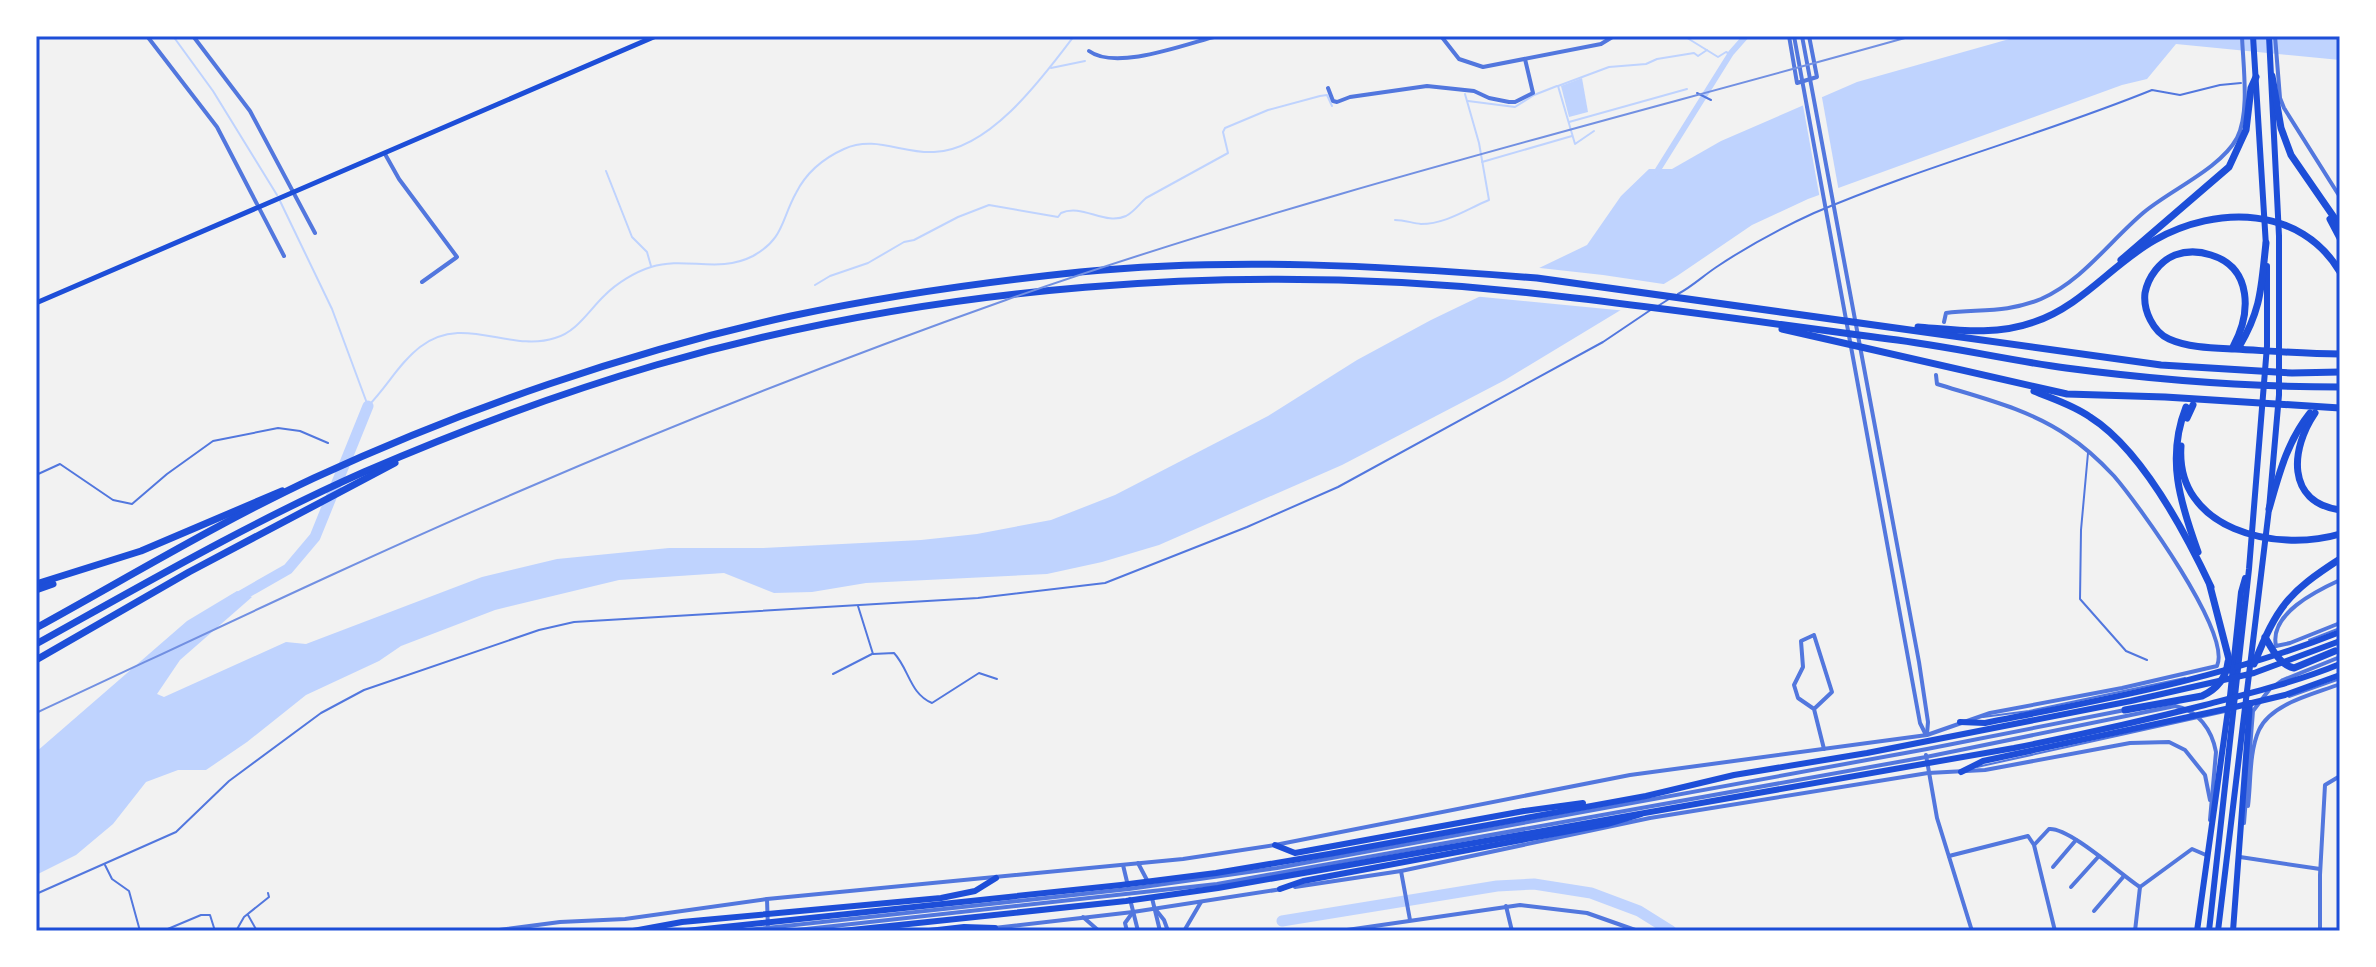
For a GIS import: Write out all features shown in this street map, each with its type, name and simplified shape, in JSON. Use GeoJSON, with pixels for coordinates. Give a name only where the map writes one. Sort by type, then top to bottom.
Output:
{"type":"FeatureCollection","features":[{"type":"Feature","properties":{"kind":"highway"},"geometry":{"type":"LineString","coordinates":[[2275,74],[2281,128],[2291,155],[2340,238]]}},
{"type":"Feature","properties":{"kind":"highway"},"geometry":{"type":"LineString","coordinates":[[2085,295],[2152,230],[2229,167],[2246,130],[2251,88],[2256,77]]}},
{"type":"Feature","properties":{"kind":"highway"},"geometry":{"type":"LineString","coordinates":[[2307,181],[2340,226]]}},
{"type":"Feature","properties":{"kind":"highway"},"geometry":{"type":"LineString","coordinates":[[1869,322],[1973,332],[2035,322],[2085,295],[2154,240],[2203,222],[2250,216],[2290,226],[2317,243],[2340,272]]}},
{"type":"Feature","properties":{"kind":"highway"},"geometry":{"type":"LineString","coordinates":[[2266,243],[2258,307],[2236,347],[2246,307],[2243,284],[2233,268],[2217,257],[2200,252],[2177,254],[2154,272],[2145,294],[2146,310],[2156,329],[2166,338],[2188,345],[2299,354],[2340,354]]}},
{"type":"Feature","properties":{"kind":"highway"},"geometry":{"type":"LineString","coordinates":[[36,628],[318,476],[481,409],[661,350],[788,317],[1082,272],[1292,264],[1443,270],[1537,278],[1675,296],[2117,360],[2292,373],[2340,372]]}},
{"type":"Feature","properties":{"kind":"highway"},"geometry":{"type":"LineString","coordinates":[[36,644],[212,547],[302,502],[487,422],[657,365],[834,323],[1063,289],[1233,280],[1403,281],[1745,319],[2066,368],[2252,386],[2340,387]]}},
{"type":"Feature","properties":{"kind":"highway"},"geometry":{"type":"LineString","coordinates":[[1745,319],[1829,342],[2091,397],[2154,396],[2340,408]]}},
{"type":"Feature","properties":{"kind":"highway"},"geometry":{"type":"LineString","coordinates":[[2013,382],[2091,417],[2112,435],[2163,500],[2211,587]]}},
{"type":"Feature","properties":{"kind":"highway"},"geometry":{"type":"LineString","coordinates":[[2231,675],[2211,587],[2180,503],[2176,476],[2178,433],[2190,406],[2180,451],[2184,475],[2193,494],[2205,508],[2224,524],[2241,532],[2282,541],[2340,534]]}},
{"type":"Feature","properties":{"kind":"highway"},"geometry":{"type":"LineString","coordinates":[[2269,509],[2284,456],[2313,412],[2298,445],[2298,474],[2313,499],[2340,510]]}},
{"type":"Feature","properties":{"kind":"highway"},"geometry":{"type":"LineString","coordinates":[[36,660],[189,572],[356,485],[412,452]]}},
{"type":"Feature","properties":{"kind":"highway"},"geometry":{"type":"LineString","coordinates":[[36,587],[141,551],[254,501],[307,482]]}},
{"type":"Feature","properties":{"kind":"highway"},"geometry":{"type":"LineString","coordinates":[[2254,668],[2278,611],[2292,594],[2340,559]]}},
{"type":"Feature","properties":{"kind":"highway"},"geometry":{"type":"LineString","coordinates":[[2126,714],[2202,696],[2214,690],[2221,682],[2228,663],[2222,628]]}},
{"type":"Feature","properties":{"kind":"highway"},"geometry":{"type":"LineString","coordinates":[[2265,637],[2279,658],[2294,668],[2339,657]]}},
{"type":"Feature","properties":{"kind":"main road"},"geometry":{"type":"LineString","coordinates":[[36,303],[656,36]]}},
{"type":"Feature","properties":{"kind":"main road"},"geometry":{"type":"LineString","coordinates":[[2209,931],[2249,569],[2267,346],[2266,243],[2253,36]]}},
{"type":"Feature","properties":{"kind":"main road"},"geometry":{"type":"LineString","coordinates":[[2233,931],[2254,628],[2279,395],[2281,322],[2275,74],[2269,36]]}},
{"type":"Feature","properties":{"kind":"main road"},"geometry":{"type":"LineString","coordinates":[[2197,931],[2241,592],[2249,569]]}},
{"type":"Feature","properties":{"kind":"main road"},"geometry":{"type":"LineString","coordinates":[[2218,931],[2254,668],[2254,628]]}},
{"type":"Feature","properties":{"kind":"main road"},"geometry":{"type":"LineString","coordinates":[[2254,668],[2340,628]]}},
{"type":"Feature","properties":{"kind":"main road"},"geometry":{"type":"LineString","coordinates":[[686,931],[1216,873],[1646,796],[1734,775],[1867,753],[2116,704],[2231,675],[2340,641]]}},
{"type":"Feature","properties":{"kind":"main road"},"geometry":{"type":"LineString","coordinates":[[842,931],[1126,901],[1218,888],[2014,748],[2133,724],[2301,680],[2339,657]]}},
{"type":"Feature","properties":{"kind":"main road"},"geometry":{"type":"LineString","coordinates":[[1960,722],[1985,723],[2127,695],[2268,660]]}},
{"type":"Feature","properties":{"kind":"main road"},"geometry":{"type":"LineString","coordinates":[[2220,672],[2231,675]]}},
{"type":"Feature","properties":{"kind":"main road"},"geometry":{"type":"LineString","coordinates":[[1961,772],[1982,764],[2213,712],[2340,679]]}},
{"type":"Feature","properties":{"kind":"main road"},"geometry":{"type":"LineString","coordinates":[[2281,685],[2304,688]]}},
{"type":"Feature","properties":{"kind":"main road"},"geometry":{"type":"LineString","coordinates":[[2213,712],[2228,699]]}},
{"type":"Feature","properties":{"kind":"main road"},"geometry":{"type":"LineString","coordinates":[[1275,845],[1295,853],[1524,811],[1646,796]]}},
{"type":"Feature","properties":{"kind":"main road"},"geometry":{"type":"LineString","coordinates":[[1280,889],[1303,881],[1635,818],[1644,812]]}},
{"type":"Feature","properties":{"kind":"main road"},"geometry":{"type":"LineString","coordinates":[[633,931],[682,922],[941,898],[975,891],[996,878]]}},
{"type":"Feature","properties":{"kind":"main road"},"geometry":{"type":"LineString","coordinates":[[929,931],[964,927],[995,928]]}},
{"type":"Feature","properties":{"kind":"street"},"geometry":{"type":"LineString","coordinates":[[147,36],[217,127],[284,256]]}},
{"type":"Feature","properties":{"kind":"street"},"geometry":{"type":"LineString","coordinates":[[193,36],[250,111],[290,193],[315,233]]}},
{"type":"Feature","properties":{"kind":"street"},"geometry":{"type":"LineString","coordinates":[[1089,51],[1106,59],[1149,55],[1217,36]]}},
{"type":"Feature","properties":{"kind":"street"},"geometry":{"type":"LineString","coordinates":[[1441,36],[1453,54],[1471,64],[1489,68],[1601,44],[1614,36]]}},
{"type":"Feature","properties":{"kind":"street"},"geometry":{"type":"LineString","coordinates":[[1792,36],[1797,83],[1817,77],[1809,36]]}},
{"type":"Feature","properties":{"kind":"street"},"geometry":{"type":"LineString","coordinates":[[1792,36],[1803,77],[1920,723],[1927,735]]}},
{"type":"Feature","properties":{"kind":"street"},"geometry":{"type":"LineString","coordinates":[[1802,36],[1919,662],[1928,722],[1928,773],[1937,818],[1972,931]]}},
{"type":"Feature","properties":{"kind":"street"},"geometry":{"type":"LineString","coordinates":[[1944,322],[1946,313],[2020,307],[2068,285],[2146,211],[2226,153],[2238,136],[2246,108],[2242,36]]}},
{"type":"Feature","properties":{"kind":"street"},"geometry":{"type":"LineString","coordinates":[[2275,36],[2275,74],[2284,108],[2340,197]]}},
{"type":"Feature","properties":{"kind":"street"},"geometry":{"type":"LineString","coordinates":[[1328,88],[1333,101],[1337,102],[1350,97],[1427,86],[1474,91],[1512,103],[1533,93],[1525,59]]}},
{"type":"Feature","properties":{"kind":"street"},"geometry":{"type":"LineString","coordinates":[[385,154],[399,179],[457,257],[422,282]]}},
{"type":"Feature","properties":{"kind":"street"},"geometry":{"type":"LineString","coordinates":[[492,931],[560,922],[625,919],[767,899],[1123,865],[1275,845],[1630,775],[1927,735],[1970,718],[2217,666],[2219,658],[2211,628],[2179,565],[2116,479],[2088,452],[2037,418],[1937,384],[1936,375]]}},
{"type":"Feature","properties":{"kind":"street"},"geometry":{"type":"LineString","coordinates":[[2276,646],[2274,638],[2278,628],[2294,606],[2340,580]]}},
{"type":"Feature","properties":{"kind":"street"},"geometry":{"type":"LineString","coordinates":[[2276,646],[2326,628],[2340,628]]}},
{"type":"Feature","properties":{"kind":"street"},"geometry":{"type":"LineString","coordinates":[[2326,628],[2339,657]]}},
{"type":"Feature","properties":{"kind":"street"},"geometry":{"type":"LineString","coordinates":[[1814,709],[1832,692],[1814,635],[1801,641],[1803,667],[1794,685],[1798,698],[1814,709],[1824,749]]}},
{"type":"Feature","properties":{"kind":"street"},"geometry":{"type":"LineString","coordinates":[[2276,646],[2294,655],[2339,657]]}},
{"type":"Feature","properties":{"kind":"street"},"geometry":{"type":"LineString","coordinates":[[2241,844],[2253,711],[2268,692],[2283,680],[2339,657]]}},
{"type":"Feature","properties":{"kind":"street"},"geometry":{"type":"LineString","coordinates":[[2241,844],[2260,727],[2280,709],[2340,679]]}},
{"type":"Feature","properties":{"kind":"street"},"geometry":{"type":"LineString","coordinates":[[2122,688],[2130,743]]}},
{"type":"Feature","properties":{"kind":"street"},"geometry":{"type":"LineString","coordinates":[[788,931],[1129,892],[1277,868],[2175,706],[2185,708],[2208,727],[2216,752],[2206,855]]}},
{"type":"Feature","properties":{"kind":"street"},"geometry":{"type":"LineString","coordinates":[[1150,888],[1217,884],[1926,757],[2126,714]]}},
{"type":"Feature","properties":{"kind":"street"},"geometry":{"type":"LineString","coordinates":[[972,931],[1133,912],[1401,871],[1650,818],[1928,773],[1985,770],[2130,743],[2177,745],[2199,765],[2208,784],[2210,799],[2206,855]]}},
{"type":"Feature","properties":{"kind":"street"},"geometry":{"type":"LineString","coordinates":[[2320,931],[2325,785],[2340,776]]}},
{"type":"Feature","properties":{"kind":"street"},"geometry":{"type":"LineString","coordinates":[[2034,845],[2052,829],[2076,840],[2140,887]]}},
{"type":"Feature","properties":{"kind":"street"},"geometry":{"type":"LineString","coordinates":[[1497,833],[1499,850]]}},
{"type":"Feature","properties":{"kind":"street"},"geometry":{"type":"LineString","coordinates":[[1949,856],[2028,836],[2034,845],[2055,931]]}},
{"type":"Feature","properties":{"kind":"street"},"geometry":{"type":"LineString","coordinates":[[2053,867],[2076,840]]}},
{"type":"Feature","properties":{"kind":"street"},"geometry":{"type":"LineString","coordinates":[[2135,931],[2140,887],[2192,849],[2206,855]]}},
{"type":"Feature","properties":{"kind":"street"},"geometry":{"type":"LineString","coordinates":[[2071,887],[2099,856]]}},
{"type":"Feature","properties":{"kind":"street"},"geometry":{"type":"LineString","coordinates":[[2240,857],[2320,869]]}},
{"type":"Feature","properties":{"kind":"street"},"geometry":{"type":"LineString","coordinates":[[1138,863],[1150,888],[1160,931]]}},
{"type":"Feature","properties":{"kind":"street"},"geometry":{"type":"LineString","coordinates":[[1123,865],[1138,931]]}},
{"type":"Feature","properties":{"kind":"street"},"geometry":{"type":"LineString","coordinates":[[1401,871],[1410,920]]}},
{"type":"Feature","properties":{"kind":"street"},"geometry":{"type":"LineString","coordinates":[[2094,911],[2124,876]]}},
{"type":"Feature","properties":{"kind":"street"},"geometry":{"type":"LineString","coordinates":[[738,931],[1129,892]]}},
{"type":"Feature","properties":{"kind":"street"},"geometry":{"type":"LineString","coordinates":[[767,899],[768,930]]}},
{"type":"Feature","properties":{"kind":"street"},"geometry":{"type":"LineString","coordinates":[[1184,931],[1187,921],[1202,900]]}},
{"type":"Feature","properties":{"kind":"street"},"geometry":{"type":"LineString","coordinates":[[1340,931],[1506,906],[1541,905],[1587,913],[1638,931]]}},
{"type":"Feature","properties":{"kind":"street"},"geometry":{"type":"LineString","coordinates":[[1506,906],[1512,931]]}},
{"type":"Feature","properties":{"kind":"street"},"geometry":{"type":"LineString","coordinates":[[1155,908],[1168,931]]}},
{"type":"Feature","properties":{"kind":"street"},"geometry":{"type":"LineString","coordinates":[[1127,931],[1125,923],[1133,912]]}},
{"type":"Feature","properties":{"kind":"street"},"geometry":{"type":"LineString","coordinates":[[1083,917],[1099,931]]}},
{"type":"Feature","properties":{"kind":"lane"},"geometry":{"type":"LineString","coordinates":[[36,894],[176,832],[229,781],[321,713],[364,690],[557,625],[607,619],[1001,596],[1105,583],[1338,487],[1603,342],[1695,284],[1714,268],[1814,213],[2152,90],[2180,95],[2243,83]]}},
{"type":"Feature","properties":{"kind":"lane"},"geometry":{"type":"LineString","coordinates":[[1697,93],[1711,100]]}},
{"type":"Feature","properties":{"kind":"lane"},"geometry":{"type":"LineString","coordinates":[[36,475],[60,464],[113,500],[132,504],[213,441],[278,428],[300,431],[328,443]]}},
{"type":"Feature","properties":{"kind":"lane"},"geometry":{"type":"LineString","coordinates":[[2088,452],[2081,530],[2080,599],[2126,651],[2147,660]]}},
{"type":"Feature","properties":{"kind":"lane"},"geometry":{"type":"LineString","coordinates":[[858,605],[873,654]]}},
{"type":"Feature","properties":{"kind":"lane"},"geometry":{"type":"LineString","coordinates":[[1970,718],[2029,711],[2240,665],[2340,628]]}},
{"type":"Feature","properties":{"kind":"lane"},"geometry":{"type":"LineString","coordinates":[[833,674],[873,654],[894,653],[918,694],[932,703],[960,682],[979,673],[997,679]]}},
{"type":"Feature","properties":{"kind":"lane"},"geometry":{"type":"LineString","coordinates":[[1982,764],[2281,699],[2340,679]]}},
{"type":"Feature","properties":{"kind":"lane"},"geometry":{"type":"LineString","coordinates":[[104,863],[110,876],[129,891],[140,931]]}},
{"type":"Feature","properties":{"kind":"lane"},"geometry":{"type":"LineString","coordinates":[[236,931],[247,914],[269,897],[268,893]]}},
{"type":"Feature","properties":{"kind":"lane"},"geometry":{"type":"LineString","coordinates":[[247,914],[257,931]]}},
{"type":"Feature","properties":{"kind":"lane"},"geometry":{"type":"LineString","coordinates":[[163,931],[201,915],[210,915],[215,931]]}},
{"type":"Feature","properties":{"kind":"water"},"geometry":{"type":"Polygon","coordinates":[[[2020,36],[2340,36],[2340,60],[2176,44],[2147,79],[2122,85],[1808,199],[1752,225],[1677,276],[1505,380],[1342,465],[1159,545],[1102,562],[1047,574],[866,583],[812,592],[774,593],[724,573],[619,580],[495,610],[401,646],[379,661],[306,695],[206,770],[178,770],[146,782],[113,824],[76,855],[36,875],[36,752],[187,621],[237,591],[252,597],[180,660],[157,694],[164,697],[286,642],[306,644],[482,577],[557,559],[669,548],[763,548],[921,540],[977,534],[1051,520],[1115,495],[1268,416],[1357,360],[1431,320],[1587,245],[1621,196],[1649,169],[1672,169],[1721,141],[1857,82],[2020,36]]]}},
{"type":"Feature","properties":{"kind":"water"},"geometry":{"type":"Polygon","coordinates":[[[1582,78],[1588,112],[1569,117],[1561,86],[1582,78]]]}},
{"type":"Feature","properties":{"kind":"pier"},"geometry":{"type":"Polygon","coordinates":[[[1821,92],[1839,192],[1820,199],[1802,100],[1821,92]]]}},
{"type":"Feature","properties":{"kind":"pier"},"geometry":{"type":"Polygon","coordinates":[[[1531,267],[1670,285],[1627,311],[1472,296],[1531,267]]]}},
{"type":"Feature","properties":{"kind":"waterway"},"geometry":{"type":"LineString","coordinates":[[173,36],[213,91],[277,195]]}},
{"type":"Feature","properties":{"kind":"waterway"},"geometry":{"type":"LineString","coordinates":[[280,201],[332,309],[368,406],[413,353],[436,337],[470,333],[521,341],[555,338],[576,326],[615,286],[645,269],[677,263],[727,264],[753,256],[771,243],[800,186],[829,157],[855,145],[878,144],[934,152],[955,148],[975,139],[1013,109],[1074,36]]}},
{"type":"Feature","properties":{"kind":"waterway"},"geometry":{"type":"LineString","coordinates":[[1684,36],[1718,57],[1726,52],[1730,54]]}},
{"type":"Feature","properties":{"kind":"waterway"},"geometry":{"type":"LineString","coordinates":[[1656,173],[1731,53],[1746,36]]}},
{"type":"Feature","properties":{"kind":"waterway"},"geometry":{"type":"LineString","coordinates":[[1594,131],[1575,144],[1558,86],[1609,67],[1646,64],[1657,59],[1694,53],[1698,56],[1707,50]]}},
{"type":"Feature","properties":{"kind":"waterway"},"geometry":{"type":"LineString","coordinates":[[1051,68],[1085,61]]}},
{"type":"Feature","properties":{"kind":"waterway"},"geometry":{"type":"LineString","coordinates":[[1468,101],[1515,107],[1557,86]]}},
{"type":"Feature","properties":{"kind":"waterway"},"geometry":{"type":"LineString","coordinates":[[1569,122],[1687,89]]}},
{"type":"Feature","properties":{"kind":"waterway"},"geometry":{"type":"LineString","coordinates":[[1395,220],[1421,224],[1439,222],[1489,200],[1479,143],[1465,94]]}},
{"type":"Feature","properties":{"kind":"waterway"},"geometry":{"type":"LineString","coordinates":[[815,285],[989,205],[1058,217],[1069,211],[1110,218],[1126,216],[1146,198],[1228,153],[1223,132],[1225,128],[1268,110],[1320,96],[1327,95],[1332,106]]}},
{"type":"Feature","properties":{"kind":"waterway"},"geometry":{"type":"LineString","coordinates":[[1482,162],[1572,136]]}},
{"type":"Feature","properties":{"kind":"waterway"},"geometry":{"type":"LineString","coordinates":[[606,171],[632,237],[647,252],[651,266]]}},
{"type":"Feature","properties":{"kind":"waterway"},"geometry":{"type":"LineString","coordinates":[[232,601],[288,569],[315,537],[368,406]]}},
{"type":"Feature","properties":{"kind":"waterway"},"geometry":{"type":"LineString","coordinates":[[1282,921],[1497,886],[1534,884],[1591,893],[1639,911],[1671,931]]}},
{"type":"Feature","properties":{"kind":"railway"},"geometry":{"type":"LineString","coordinates":[[36,713],[520,491],[762,391],[945,322],[1118,262],[1343,193],[1912,36]]}}]}
